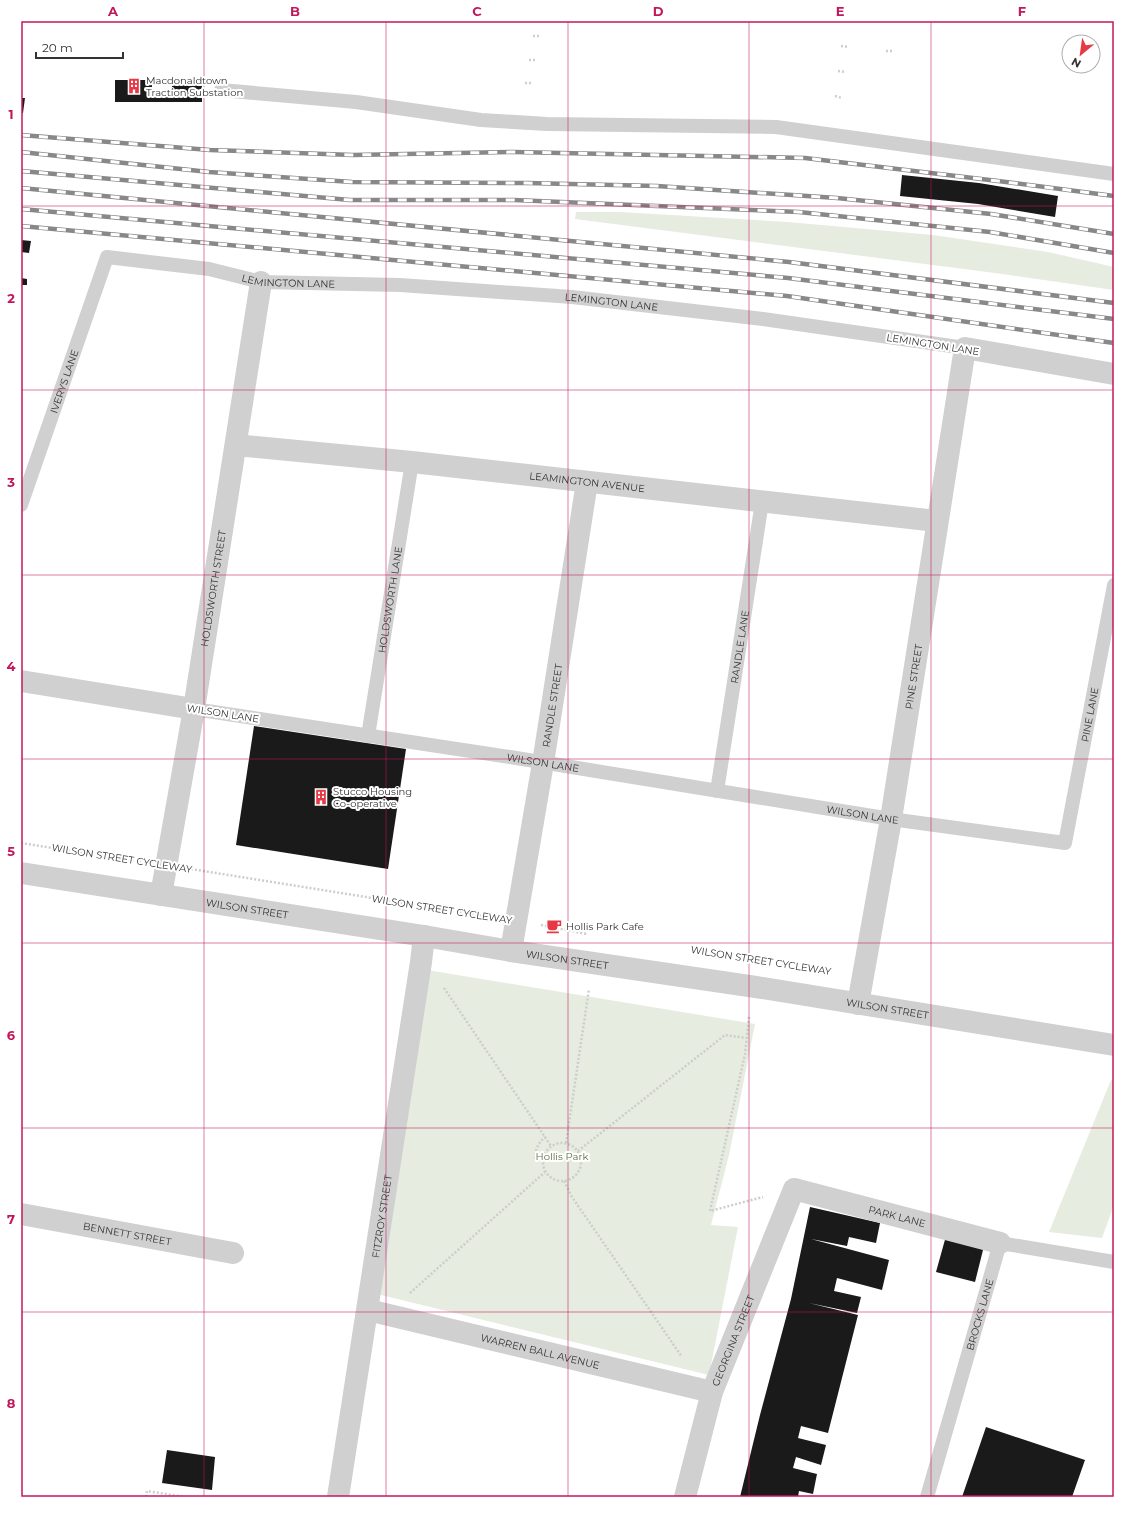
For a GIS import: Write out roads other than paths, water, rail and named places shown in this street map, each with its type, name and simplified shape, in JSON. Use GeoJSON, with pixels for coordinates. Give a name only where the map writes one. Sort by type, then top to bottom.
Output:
{"type":"FeatureCollection","features":[{"type":"Feature","properties":{"kind":"street","name":"HOLDSWORTH STREET"},"geometry":{"type":"LineString","coordinates":[[161,895],[194,708],[261,282]]}},
{"type":"Feature","properties":{"kind":"street","name":"LEMINGTON LANE"},"geometry":{"type":"LineString","coordinates":[[965,348],[1114,374]]}},
{"type":"Feature","properties":{"kind":"street","name":"PINE STREET"},"geometry":{"type":"LineString","coordinates":[[858,1004],[891,819],[965,348]]}},
{"type":"Feature","properties":{"kind":"street","name":"LEAMINGTON AVENUE"},"geometry":{"type":"LineString","coordinates":[[236,445],[412,462],[937,521]]}},
{"type":"Feature","properties":{"kind":"street","name":"RANDLE STREET"},"geometry":{"type":"LineString","coordinates":[[511,951],[543,763],[587,482]]}},
{"type":"Feature","properties":{"kind":"street","name":"WILSON LANE"},"geometry":{"type":"LineString","coordinates":[[21,681],[194,708]]}},
{"type":"Feature","properties":{"kind":"street","name":"WILSON STREET"},"geometry":{"type":"LineString","coordinates":[[21,873],[1114,1045]]}},
{"type":"Feature","properties":{"kind":"street","name":"FITZROY STREET"},"geometry":{"type":"LineString","coordinates":[[338,1497],[368,1310],[424,936]]}},
{"type":"Feature","properties":{"kind":"street","name":"PARK LANE"},"geometry":{"type":"LineString","coordinates":[[794,1189],[1000,1243]]}},
{"type":"Feature","properties":{"kind":"street","name":"GEORGINA STREET"},"geometry":{"type":"LineString","coordinates":[[685,1497],[712,1392],[794,1189]]}},
{"type":"Feature","properties":{"kind":"street","name":"BENNETT STREET"},"geometry":{"type":"LineString","coordinates":[[21,1214],[233,1253]]}},
{"type":"Feature","properties":{"kind":"street","name":"WARREN BALL AVENUE"},"geometry":{"type":"LineString","coordinates":[[368,1310],[712,1392]]}},
{"type":"Feature","properties":{"kind":"lane"},"geometry":{"type":"LineString","coordinates":[[221,90],[281,94],[356,102],[481,120],[548,124],[776,127],[1114,174]]}},
{"type":"Feature","properties":{"kind":"lane","name":"LEMINGTON LANE"},"geometry":{"type":"LineString","coordinates":[[107,257],[209,269],[261,282],[400,285],[572,296],[763,319],[965,348]]}},
{"type":"Feature","properties":{"kind":"lane","name":"IVERYS LANE"},"geometry":{"type":"LineString","coordinates":[[21,505],[107,257]]}},
{"type":"Feature","properties":{"kind":"lane","name":"HOLDSWORTH LANE"},"geometry":{"type":"LineString","coordinates":[[368,736],[412,462]]}},
{"type":"Feature","properties":{"kind":"lane","name":"RANDLE LANE"},"geometry":{"type":"LineString","coordinates":[[717,791],[762,502]]}},
{"type":"Feature","properties":{"kind":"lane","name":"PINE LANE"},"geometry":{"type":"LineString","coordinates":[[1065,843],[1114,585]]}},
{"type":"Feature","properties":{"kind":"lane","name":"WILSON LANE"},"geometry":{"type":"LineString","coordinates":[[194,708],[891,819],[1065,843]]}},
{"type":"Feature","properties":{"kind":"lane"},"geometry":{"type":"LineString","coordinates":[[1000,1243],[1114,1262]]}},
{"type":"Feature","properties":{"kind":"lane","name":"BROCKS LANE"},"geometry":{"type":"LineString","coordinates":[[927,1497],[1000,1243]]}},
{"type":"Feature","properties":{"kind":"railway"},"geometry":{"type":"LineString","coordinates":[[21,135],[210,150],[353,155],[514,152],[805,158],[1114,196]]}},
{"type":"Feature","properties":{"kind":"railway"},"geometry":{"type":"LineString","coordinates":[[21,152],[209,172],[352,182],[527,183],[657,186],[837,198],[991,214],[1114,234]]}},
{"type":"Feature","properties":{"kind":"railway"},"geometry":{"type":"LineString","coordinates":[[21,171],[350,200],[514,200],[799,212],[990,232],[1114,253]]}},
{"type":"Feature","properties":{"kind":"railway"},"geometry":{"type":"LineString","coordinates":[[21,188],[789,262],[1114,303]]}},
{"type":"Feature","properties":{"kind":"railway"},"geometry":{"type":"LineString","coordinates":[[21,209],[788,278],[1114,319]]}},
{"type":"Feature","properties":{"kind":"railway"},"geometry":{"type":"LineString","coordinates":[[21,226],[787,296],[1114,343]]}},
{"type":"Feature","properties":{"kind":"place","name":"Macdonaldtown Traction Substation"},"geometry":{"type":"Point","coordinates":[134,86]}},
{"type":"Feature","properties":{"kind":"place","name":"Stucco Housing Co-operative"},"geometry":{"type":"Point","coordinates":[321,797]}},
{"type":"Feature","properties":{"kind":"place","name":"Hollis Park Cafe"},"geometry":{"type":"Point","coordinates":[554,926]}},
{"type":"Feature","properties":{"kind":"park label","name":"Hollis Park"},"geometry":{"type":"Point","coordinates":[562,1156]}}]}
